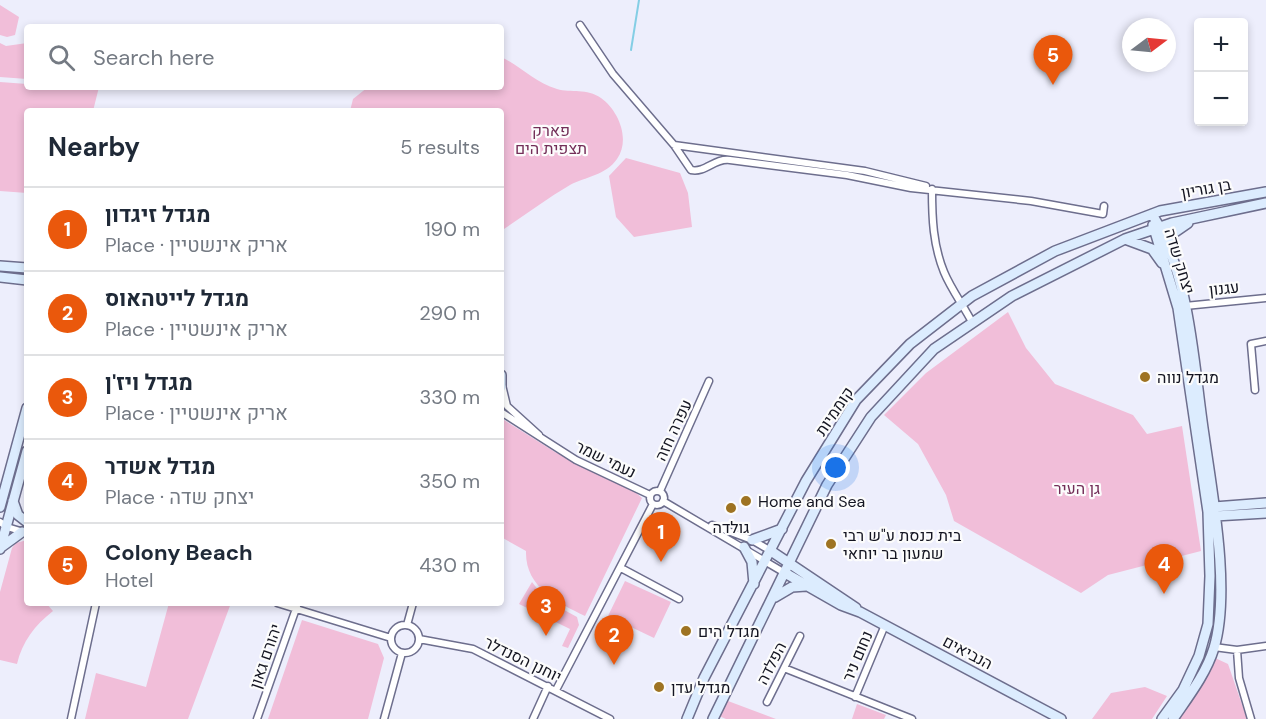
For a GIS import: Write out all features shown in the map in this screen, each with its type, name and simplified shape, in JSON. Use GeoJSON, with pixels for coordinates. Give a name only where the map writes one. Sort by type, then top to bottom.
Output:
{"type":"FeatureCollection","features":[{"type":"Feature","properties":{"kind":"street"},"geometry":{"type":"LineString","coordinates":[[580,25],[613,74],[674,145],[685,165],[691,170],[699,172],[717,160],[730,160],[848,175],[911,188],[1031,201],[1103,214],[1104,206]]}},
{"type":"Feature","properties":{"kind":"street"},"geometry":{"type":"LineString","coordinates":[[674,145],[865,171],[912,181],[932,189]]}},
{"type":"Feature","properties":{"kind":"street"},"geometry":{"type":"LineString","coordinates":[[685,165],[689,152],[699,148]]}},
{"type":"Feature","properties":{"kind":"street"},"geometry":{"type":"LineString","coordinates":[[932,189],[932,224],[936,248],[944,273],[972,322]]}},
{"type":"Feature","properties":{"kind":"street","name":"בן גוריון"},"geometry":{"type":"LineString","coordinates":[[1152,214],[1266,192]]}},
{"type":"Feature","properties":{"kind":"street","name":"בן גוריון"},"geometry":{"type":"LineString","coordinates":[[1157,228],[1266,203]]}},
{"type":"Feature","properties":{"kind":"street","name":"קוממיות"},"geometry":{"type":"LineString","coordinates":[[687,719],[704,678],[806,481],[856,400],[910,344],[962,303],[1055,251],[1152,214]]}},
{"type":"Feature","properties":{"kind":"street","name":"יצחק שדה"},"geometry":{"type":"LineString","coordinates":[[1152,214],[1176,274],[1185,306],[1211,489],[1212,512],[1208,624],[1199,656],[1183,690],[1162,719]]}},
{"type":"Feature","properties":{"kind":"street"},"geometry":{"type":"LineString","coordinates":[[1176,274],[1172,234],[1181,225],[1208,215]]}},
{"type":"Feature","properties":{"kind":"street","name":"קוממיות"},"geometry":{"type":"LineString","coordinates":[[713,719],[827,485],[871,417],[934,349],[972,322],[1044,278],[1125,239],[1157,228]]}},
{"type":"Feature","properties":{"kind":"street","name":"יצחק שדה"},"geometry":{"type":"LineString","coordinates":[[1157,228],[1178,309],[1217,538],[1219,606],[1214,647],[1201,675],[1173,719]]}},
{"type":"Feature","properties":{"kind":"street"},"geometry":{"type":"LineString","coordinates":[[1125,239],[1152,249],[1166,269]]}},
{"type":"Feature","properties":{"kind":"street"},"geometry":{"type":"LineString","coordinates":[[0,266],[24,268]]}},
{"type":"Feature","properties":{"kind":"street"},"geometry":{"type":"LineString","coordinates":[[0,277],[24,280]]}},
{"type":"Feature","properties":{"kind":"street","name":"עגנון"},"geometry":{"type":"LineString","coordinates":[[1185,306],[1266,297]]}},
{"type":"Feature","properties":{"kind":"street"},"geometry":{"type":"LineString","coordinates":[[1255,390],[1251,345],[1266,341]]}},
{"type":"Feature","properties":{"kind":"street","name":"עפרה חזה"},"geometry":{"type":"LineString","coordinates":[[660,491],[709,381]]}},
{"type":"Feature","properties":{"kind":"street","name":"נעמי שמר"},"geometry":{"type":"LineString","coordinates":[[504,396],[507,406],[550,445]]}},
{"type":"Feature","properties":{"kind":"street","name":"נעמי שמר"},"geometry":{"type":"LineString","coordinates":[[504,414],[550,445],[650,495]]}},
{"type":"Feature","properties":{"kind":"street"},"geometry":{"type":"LineString","coordinates":[[0,507],[24,419]]}},
{"type":"Feature","properties":{"kind":"street"},"geometry":{"type":"LineString","coordinates":[[0,548],[4,521],[13,501],[24,462]]}},
{"type":"Feature","properties":{"kind":"street"},"geometry":{"type":"LineString","coordinates":[[1211,489],[1233,510],[1266,513]]}},
{"type":"Feature","properties":{"kind":"street"},"geometry":{"type":"LineString","coordinates":[[556,690],[653,504],[650,495],[660,491],[664,496],[663,501],[658,505],[653,504]]}},
{"type":"Feature","properties":{"kind":"street"},"geometry":{"type":"LineString","coordinates":[[13,501],[24,524]]}},
{"type":"Feature","properties":{"kind":"street"},"geometry":{"type":"LineString","coordinates":[[663,501],[785,573]]}},
{"type":"Feature","properties":{"kind":"street"},"geometry":{"type":"LineString","coordinates":[[1212,512],[1266,503]]}},
{"type":"Feature","properties":{"kind":"street"},"geometry":{"type":"LineString","coordinates":[[1217,538],[1233,510]]}},
{"type":"Feature","properties":{"kind":"street"},"geometry":{"type":"LineString","coordinates":[[693,517],[752,540],[771,551]]}},
{"type":"Feature","properties":{"kind":"street"},"geometry":{"type":"LineString","coordinates":[[4,521],[24,526]]}},
{"type":"Feature","properties":{"kind":"street"},"geometry":{"type":"LineString","coordinates":[[4,521],[24,526]]}},
{"type":"Feature","properties":{"kind":"street"},"geometry":{"type":"LineString","coordinates":[[0,548],[24,529]]}},
{"type":"Feature","properties":{"kind":"street"},"geometry":{"type":"LineString","coordinates":[[752,540],[782,529]]}},
{"type":"Feature","properties":{"kind":"street"},"geometry":{"type":"LineString","coordinates":[[799,543],[801,560],[808,574]]}},
{"type":"Feature","properties":{"kind":"street"},"geometry":{"type":"LineString","coordinates":[[744,547],[752,562],[753,586]]}},
{"type":"Feature","properties":{"kind":"street","name":"הנביאים"},"geometry":{"type":"LineString","coordinates":[[771,551],[808,574],[860,612]]}},
{"type":"Feature","properties":{"kind":"street"},"geometry":{"type":"LineString","coordinates":[[621,568],[679,599]]}},
{"type":"Feature","properties":{"kind":"street","name":"הנביאים"},"geometry":{"type":"LineString","coordinates":[[785,573],[841,605],[860,612],[1061,719]]}},
{"type":"Feature","properties":{"kind":"street"},"geometry":{"type":"LineString","coordinates":[[773,598],[792,587],[807,586]]}},
{"type":"Feature","properties":{"kind":"street"},"geometry":{"type":"LineString","coordinates":[[71,719],[95,606]]}},
{"type":"Feature","properties":{"kind":"street"},"geometry":{"type":"LineString","coordinates":[[297,606],[391,638]]}},
{"type":"Feature","properties":{"kind":"street","name":"יהורם גאון"},"geometry":{"type":"LineString","coordinates":[[257,719],[297,606]]}},
{"type":"Feature","properties":{"kind":"street"},"geometry":{"type":"LineString","coordinates":[[407,625],[412,606]]}},
{"type":"Feature","properties":{"kind":"street"},"geometry":{"type":"LineString","coordinates":[[407,625],[416,630],[419,639],[415,649],[402,653],[394,648],[391,638],[395,629],[407,625]]}},
{"type":"Feature","properties":{"kind":"street","name":"נחום ניר"},"geometry":{"type":"LineString","coordinates":[[855,697],[885,625]]}},
{"type":"Feature","properties":{"kind":"street","name":"הפלדה"},"geometry":{"type":"LineString","coordinates":[[767,702],[800,636]]}},
{"type":"Feature","properties":{"kind":"street","name":"יוחנן הסנדלר"},"geometry":{"type":"LineString","coordinates":[[419,639],[473,649],[610,719]]}},
{"type":"Feature","properties":{"kind":"street"},"geometry":{"type":"LineString","coordinates":[[1214,647],[1237,651],[1266,646]]}},
{"type":"Feature","properties":{"kind":"street"},"geometry":{"type":"LineString","coordinates":[[1237,651],[1239,678],[1251,719]]}},
{"type":"Feature","properties":{"kind":"street"},"geometry":{"type":"LineString","coordinates":[[384,719],[402,653]]}},
{"type":"Feature","properties":{"kind":"street","name":"נחום ניר"},"geometry":{"type":"LineString","coordinates":[[784,668],[912,719]]}},
{"type":"Feature","properties":{"kind":"street"},"geometry":{"type":"LineString","coordinates":[[533,719],[548,686]]}},
{"type":"Feature","properties":{"kind":"green space"},"geometry":{"type":"Polygon","coordinates":[[[0,5],[19,17],[15,35],[7,37],[0,35],[0,5]]]}},
{"type":"Feature","properties":{"kind":"green space"},"geometry":{"type":"Polygon","coordinates":[[[0,43],[6,46],[24,43],[24,79],[0,77],[0,43]]]}},
{"type":"Feature","properties":{"kind":"green space","name":"פארק תצפית הים"},"geometry":{"type":"Polygon","coordinates":[[[504,59],[549,86],[590,93],[601,98],[613,110],[621,125],[623,143],[617,159],[607,169],[570,185],[504,229],[504,108],[351,108],[353,99],[364,90],[504,90],[504,59]]]}},
{"type":"Feature","properties":{"kind":"green space"},"geometry":{"type":"Polygon","coordinates":[[[0,82],[24,84],[24,90],[98,90],[94,108],[24,108],[24,193],[0,191],[0,82]]]}},
{"type":"Feature","properties":{"kind":"green space"},"geometry":{"type":"Polygon","coordinates":[[[626,158],[680,173],[688,193],[692,227],[634,237],[616,217],[609,176],[626,158]]]}},
{"type":"Feature","properties":{"kind":"green space","name":"גן העיר"},"geometry":{"type":"Polygon","coordinates":[[[1008,312],[1026,348],[1055,384],[1133,415],[1147,434],[1182,426],[1201,551],[1108,575],[1081,593],[954,521],[946,495],[918,444],[884,415],[926,373],[1008,312]]]}},
{"type":"Feature","properties":{"kind":"green space"},"geometry":{"type":"Polygon","coordinates":[[[504,420],[555,452],[634,491],[642,498],[585,616],[554,599],[537,584],[527,564],[526,551],[504,539],[504,420]]]}},
{"type":"Feature","properties":{"kind":"green space"},"geometry":{"type":"Polygon","coordinates":[[[24,541],[24,606],[49,606],[53,611],[30,634],[17,664],[0,660],[0,592],[12,548],[16,543],[24,541]]]}},
{"type":"Feature","properties":{"kind":"green space"},"geometry":{"type":"Polygon","coordinates":[[[625,581],[671,602],[654,638],[608,616],[625,581]]]}},
{"type":"Feature","properties":{"kind":"green space"},"geometry":{"type":"Polygon","coordinates":[[[532,582],[546,600],[577,617],[579,625],[568,648],[562,646],[570,629],[519,604],[532,582]]]}},
{"type":"Feature","properties":{"kind":"green space"},"geometry":{"type":"Polygon","coordinates":[[[168,606],[230,606],[188,719],[85,719],[96,673],[146,687],[168,606]]]}},
{"type":"Feature","properties":{"kind":"green space"},"geometry":{"type":"Polygon","coordinates":[[[302,620],[378,644],[384,658],[368,719],[268,719],[302,620]]]}},
{"type":"Feature","properties":{"kind":"green space"},"geometry":{"type":"Polygon","coordinates":[[[1213,657],[1228,664],[1247,719],[1176,719],[1213,657]]]}},
{"type":"Feature","properties":{"kind":"green space"},"geometry":{"type":"Polygon","coordinates":[[[1145,687],[1167,696],[1152,719],[1092,719],[1111,693],[1145,687]]]}},
{"type":"Feature","properties":{"kind":"green space"},"geometry":{"type":"Polygon","coordinates":[[[728,701],[776,719],[726,719],[719,716],[728,701]]]}},
{"type":"Feature","properties":{"kind":"green space"},"geometry":{"type":"Polygon","coordinates":[[[857,704],[886,715],[884,719],[852,719],[857,704]]]}},
{"type":"Feature","properties":{"kind":"waterway"},"geometry":{"type":"LineString","coordinates":[[631,50],[639,0]]}},
{"type":"Feature","properties":{"kind":"place","name":"Colony Beach"},"geometry":{"type":"Point","coordinates":[1053,85]}},
{"type":"Feature","properties":{"kind":"place","name":"מגדל נווה"},"geometry":{"type":"Point","coordinates":[1145,377]}},
{"type":"Feature","properties":{"kind":"place","name":"Home and Sea"},"geometry":{"type":"Point","coordinates":[746,501]}},
{"type":"Feature","properties":{"kind":"place","name":"גולדה"},"geometry":{"type":"Point","coordinates":[731,508]}},
{"type":"Feature","properties":{"kind":"place","name":"בית כנסת ע\"ש רבי שמעון בר יוחאי"},"geometry":{"type":"Point","coordinates":[831,544]}},
{"type":"Feature","properties":{"kind":"place","name":"מגדל זיגדון"},"geometry":{"type":"Point","coordinates":[661,562]}},
{"type":"Feature","properties":{"kind":"place","name":"מגדל אשדר"},"geometry":{"type":"Point","coordinates":[1164,594]}},
{"type":"Feature","properties":{"kind":"place","name":"מגדל הים"},"geometry":{"type":"Point","coordinates":[686,631]}},
{"type":"Feature","properties":{"kind":"place","name":"מגדל ויז'ן"},"geometry":{"type":"Point","coordinates":[546,636]}},
{"type":"Feature","properties":{"kind":"place","name":"מגדל לייטהאוס"},"geometry":{"type":"Point","coordinates":[614,665]}},
{"type":"Feature","properties":{"kind":"place","name":"מגדל עדן"},"geometry":{"type":"Point","coordinates":[659,687]}}]}
